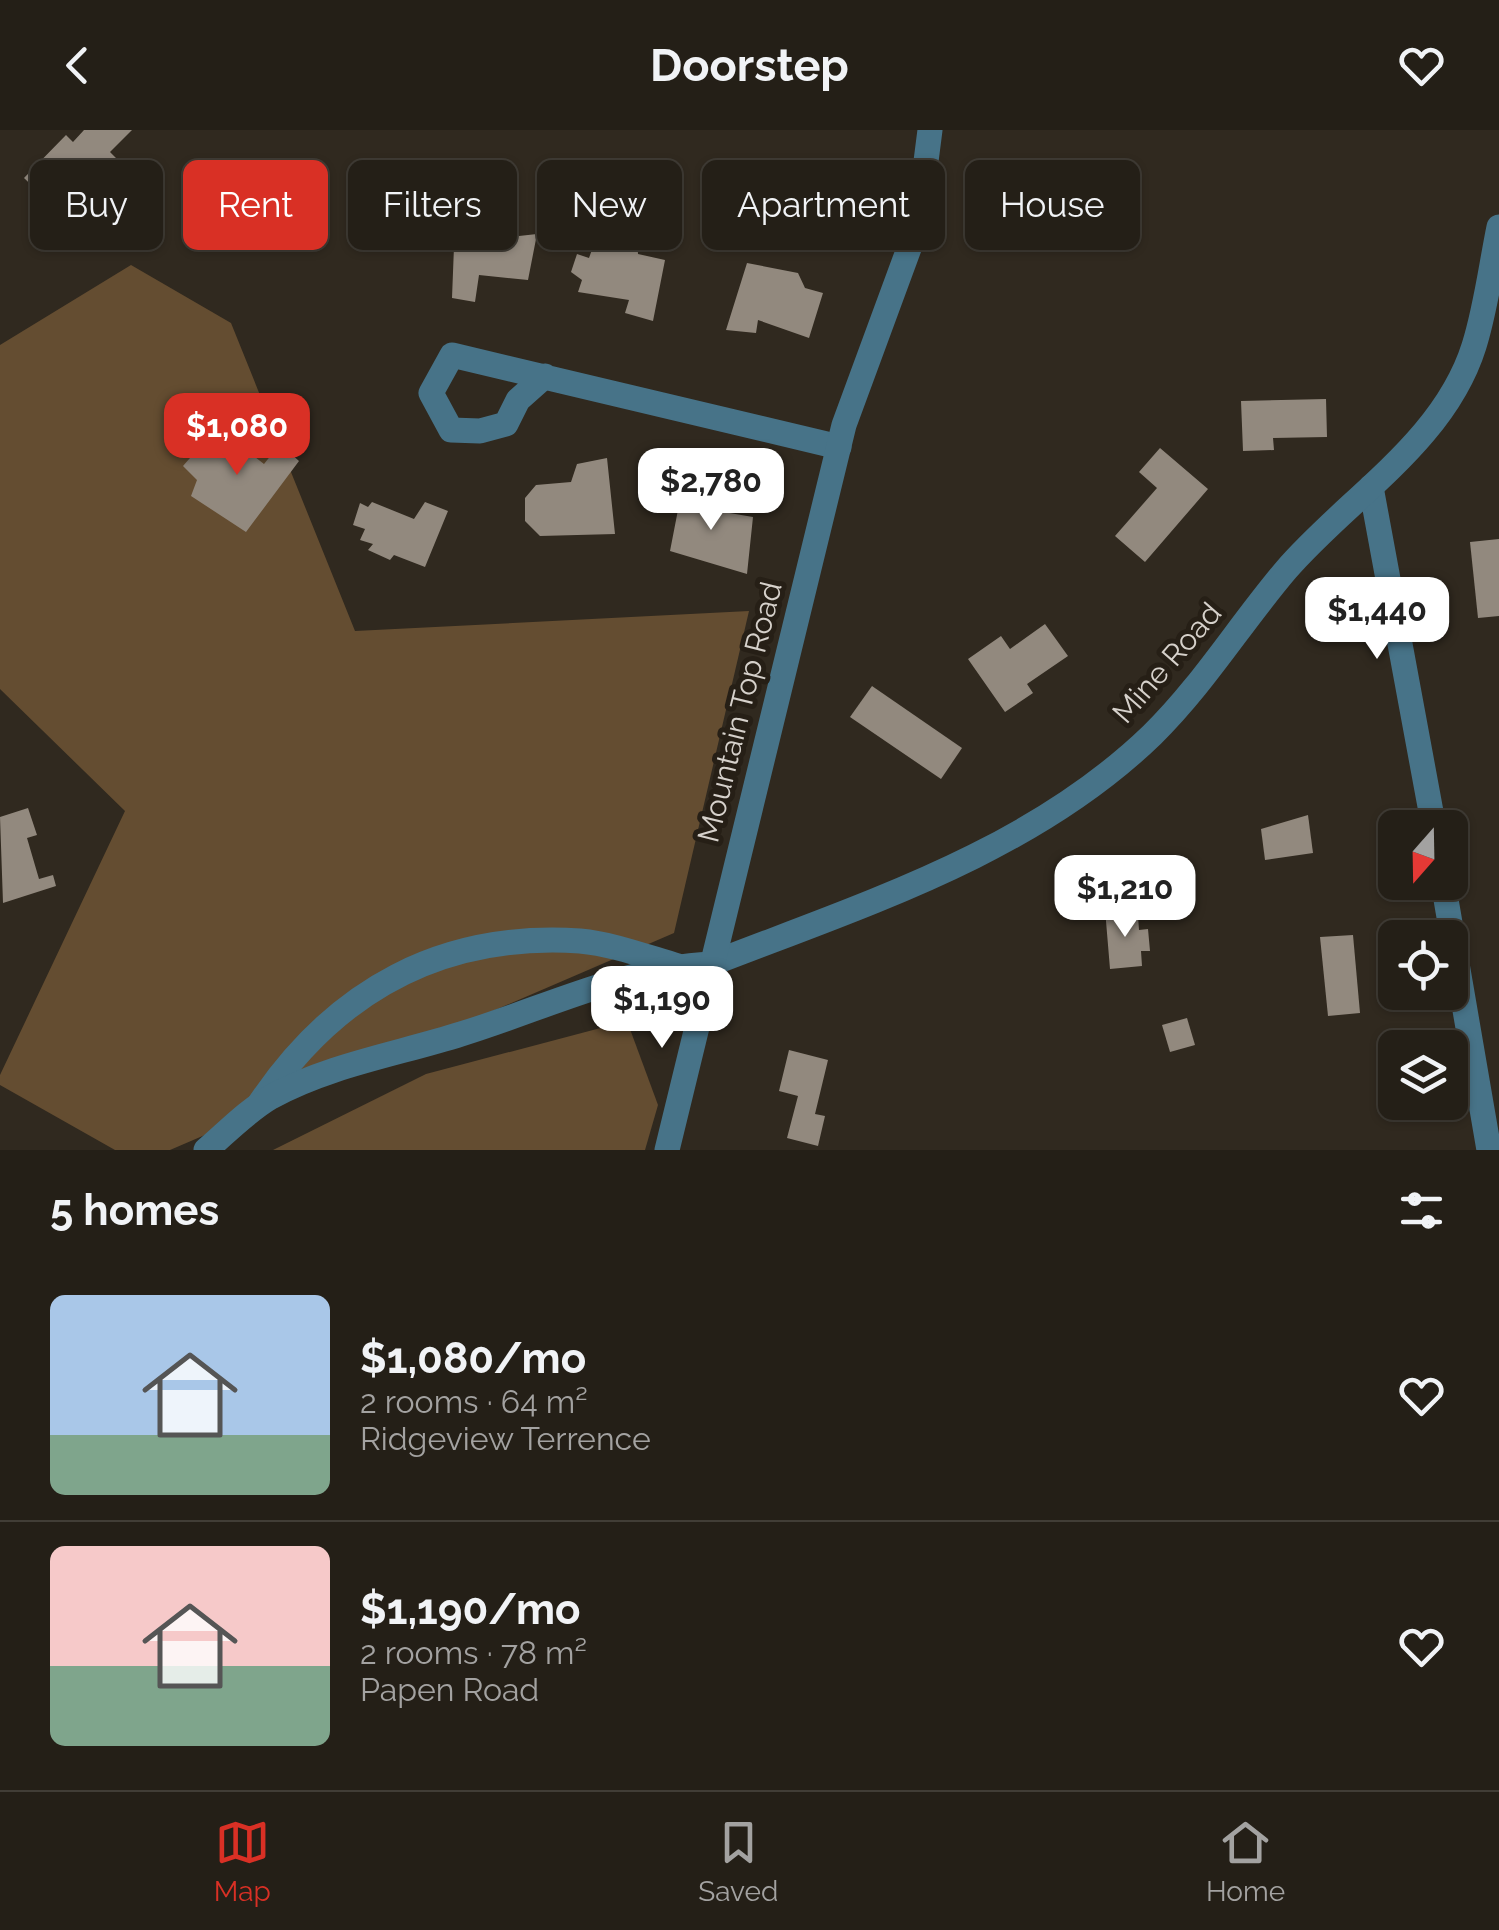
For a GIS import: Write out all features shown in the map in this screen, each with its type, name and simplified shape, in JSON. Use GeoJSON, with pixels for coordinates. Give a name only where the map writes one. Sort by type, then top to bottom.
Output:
{"type":"FeatureCollection","features":[{"type":"Feature","properties":{"kind":"street","name":"Mountain Top Road"},"geometry":{"type":"LineString","coordinates":[[666,1150],[839,447],[918,224],[930,130]]}},
{"type":"Feature","properties":{"kind":"street","name":"Mine Road"},"geometry":{"type":"LineString","coordinates":[[678,966],[711,964],[900,891],[1052,814],[1122,763],[1156,730],[1286,570],[1425,430],[1473,348],[1499,227]]}},
{"type":"Feature","properties":{"kind":"street"},"geometry":{"type":"LineString","coordinates":[[546,376],[839,447]]}},
{"type":"Feature","properties":{"kind":"street"},"geometry":{"type":"LineString","coordinates":[[1371,487],[1431,810]]}},
{"type":"Feature","properties":{"kind":"street"},"geometry":{"type":"LineString","coordinates":[[1447,900],[1489,1150]]}},
{"type":"Feature","properties":{"kind":"street"},"geometry":{"type":"LineString","coordinates":[[257,1107],[289,1060],[325,1022],[402,971],[503,944],[582,941],[678,966]]}},
{"type":"Feature","properties":{"kind":"street"},"geometry":{"type":"LineString","coordinates":[[206,1150],[257,1107],[330,1072],[678,966]]}},
{"type":"Feature","properties":{"kind":"shaded area"},"geometry":{"type":"Polygon","coordinates":[[[131,265],[231,323],[355,631],[749,611],[674,933],[170,1150],[115,1150],[0,1085],[0,1075],[125,811],[0,689],[0,345],[131,265]]]}},
{"type":"Feature","properties":{"kind":"shaded area"},"geometry":{"type":"Polygon","coordinates":[[[627,1021],[658,1105],[645,1150],[273,1150],[426,1074],[627,1021]]]}},
{"type":"Feature","properties":{"kind":"building"},"geometry":{"type":"Polygon","coordinates":[[[84,130],[132,130],[110,152],[114,160],[42,160],[66,135],[73,142],[84,130]]]}},
{"type":"Feature","properties":{"kind":"building"},"geometry":{"type":"Polygon","coordinates":[[[517,228],[519,236],[537,234],[528,280],[479,275],[475,302],[452,298],[454,250],[517,250],[517,228]]]}},
{"type":"Feature","properties":{"kind":"building"},"geometry":{"type":"Polygon","coordinates":[[[592,250],[638,250],[638,254],[665,260],[653,321],[625,313],[629,300],[578,292],[582,280],[571,272],[577,254],[589,258],[592,250]]]}},
{"type":"Feature","properties":{"kind":"building"},"geometry":{"type":"Polygon","coordinates":[[[747,263],[798,273],[805,288],[823,293],[809,338],[758,320],[756,333],[726,330],[747,263]]]}},
{"type":"Feature","properties":{"kind":"building"},"geometry":{"type":"Polygon","coordinates":[[[1326,399],[1327,437],[1273,438],[1274,450],[1243,451],[1241,401],[1326,399]]]}},
{"type":"Feature","properties":{"kind":"building"},"geometry":{"type":"Polygon","coordinates":[[[217,427],[264,464],[280,444],[299,461],[246,532],[191,496],[197,480],[183,466],[217,427]]]}},
{"type":"Feature","properties":{"kind":"building"},"geometry":{"type":"Polygon","coordinates":[[[1160,448],[1208,489],[1145,562],[1115,536],[1157,488],[1139,472],[1160,448]]]}},
{"type":"Feature","properties":{"kind":"building"},"geometry":{"type":"Polygon","coordinates":[[[607,458],[615,534],[540,536],[525,521],[525,498],[536,485],[571,482],[577,464],[607,458]]]}},
{"type":"Feature","properties":{"kind":"building"},"geometry":{"type":"Polygon","coordinates":[[[684,479],[712,510],[753,517],[747,574],[670,551],[684,479]]]}},
{"type":"Feature","properties":{"kind":"building"},"geometry":{"type":"Polygon","coordinates":[[[372,502],[414,519],[425,502],[448,511],[425,567],[394,555],[390,560],[368,550],[373,544],[360,540],[365,529],[353,525],[360,503],[368,507],[372,502]]]}},
{"type":"Feature","properties":{"kind":"building"},"geometry":{"type":"Polygon","coordinates":[[[1499,539],[1499,616],[1478,618],[1470,542],[1499,539]]]}},
{"type":"Feature","properties":{"kind":"building"},"geometry":{"type":"Polygon","coordinates":[[[1045,624],[1068,656],[1027,684],[1033,693],[1005,712],[968,659],[1001,636],[1010,649],[1045,624]]]}},
{"type":"Feature","properties":{"kind":"building"},"geometry":{"type":"Polygon","coordinates":[[[872,686],[962,748],[941,779],[850,717],[872,686]]]}},
{"type":"Feature","properties":{"kind":"building"},"geometry":{"type":"Polygon","coordinates":[[[28,808],[37,835],[27,838],[39,879],[53,875],[56,886],[3,903],[0,817],[28,808]]]}},
{"type":"Feature","properties":{"kind":"building"},"geometry":{"type":"Polygon","coordinates":[[[1308,815],[1313,853],[1265,860],[1261,829],[1308,815]]]}},
{"type":"Feature","properties":{"kind":"building"},"geometry":{"type":"Polygon","coordinates":[[[1117,908],[1118,918],[1138,916],[1139,930],[1148,929],[1150,951],[1141,951],[1142,966],[1110,969],[1105,909],[1117,908]]]}},
{"type":"Feature","properties":{"kind":"building"},"geometry":{"type":"Polygon","coordinates":[[[1353,935],[1360,1013],[1328,1016],[1320,937],[1353,935]]]}},
{"type":"Feature","properties":{"kind":"building"},"geometry":{"type":"Polygon","coordinates":[[[1187,1018],[1195,1045],[1170,1052],[1162,1025],[1187,1018]]]}},
{"type":"Feature","properties":{"kind":"building"},"geometry":{"type":"Polygon","coordinates":[[[789,1050],[828,1060],[815,1114],[825,1116],[818,1146],[787,1138],[798,1096],[779,1091],[789,1050]]]}}]}
